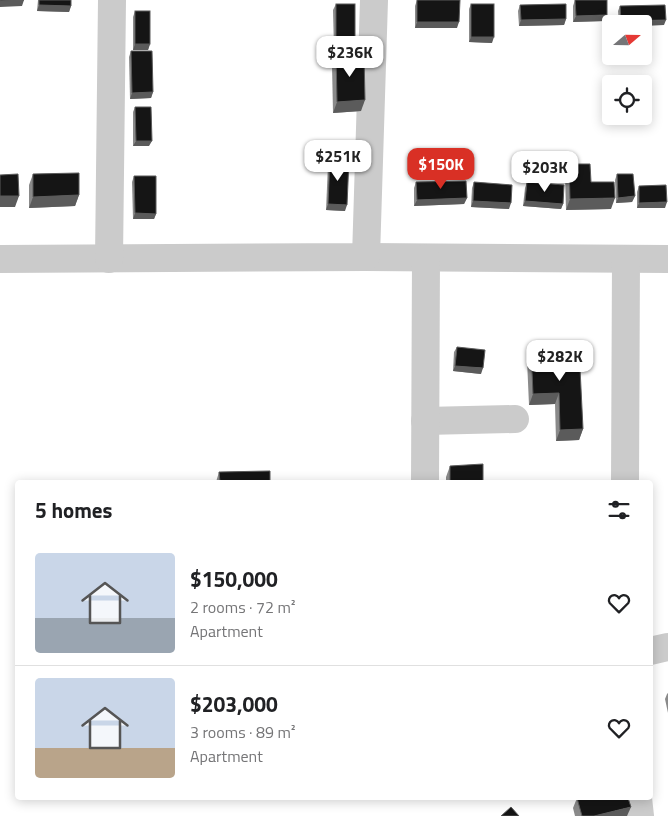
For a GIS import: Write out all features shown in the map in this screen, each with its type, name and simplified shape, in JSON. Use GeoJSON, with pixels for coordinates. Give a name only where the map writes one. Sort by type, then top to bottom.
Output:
{"type":"FeatureCollection","features":[{"type":"Feature","properties":{"kind":"street"},"geometry":{"type":"LineString","coordinates":[[109,259],[112,0]]}},
{"type":"Feature","properties":{"kind":"street"},"geometry":{"type":"LineString","coordinates":[[366,257],[374,0]]}},
{"type":"Feature","properties":{"kind":"street"},"geometry":{"type":"LineString","coordinates":[[0,259],[366,257],[668,260]]}},
{"type":"Feature","properties":{"kind":"street"},"geometry":{"type":"LineString","coordinates":[[424,480],[426,258]]}},
{"type":"Feature","properties":{"kind":"street"},"geometry":{"type":"LineString","coordinates":[[625,480],[626,259]]}},
{"type":"Feature","properties":{"kind":"street"},"geometry":{"type":"LineString","coordinates":[[425,421],[515,419]]}},
{"type":"Feature","properties":{"kind":"street"},"geometry":{"type":"LineString","coordinates":[[653,650],[668,647]]}},
{"type":"Feature","properties":{"kind":"street"},"geometry":{"type":"LineString","coordinates":[[638,800],[640,816]]}},
{"type":"Feature","properties":{"kind":"building"},"geometry":{"type":"Polygon","coordinates":[[[39,0],[71,0],[71,6],[39,5],[39,0]]]}},
{"type":"Feature","properties":{"kind":"building"},"geometry":{"type":"Polygon","coordinates":[[[417,0],[460,0],[459,22],[417,22],[417,0]]]}},
{"type":"Feature","properties":{"kind":"building"},"geometry":{"type":"Polygon","coordinates":[[[575,0],[607,0],[607,15],[576,16],[575,0]]]}},
{"type":"Feature","properties":{"kind":"building"},"geometry":{"type":"Polygon","coordinates":[[[336,4],[355,4],[355,44],[336,44],[336,4]]]}},
{"type":"Feature","properties":{"kind":"building"},"geometry":{"type":"Polygon","coordinates":[[[471,4],[494,4],[494,37],[471,37],[471,4]]]}},
{"type":"Feature","properties":{"kind":"building"},"geometry":{"type":"Polygon","coordinates":[[[566,4],[566,19],[521,20],[520,5],[566,4]]]}},
{"type":"Feature","properties":{"kind":"building"},"geometry":{"type":"Polygon","coordinates":[[[665,5],[666,20],[652,20],[652,15],[621,15],[620,6],[665,5]]]}},
{"type":"Feature","properties":{"kind":"building"},"geometry":{"type":"Polygon","coordinates":[[[135,11],[150,11],[150,44],[135,44],[135,11]]]}},
{"type":"Feature","properties":{"kind":"building"},"geometry":{"type":"Polygon","coordinates":[[[131,51],[152,51],[153,92],[132,93],[131,51]]]}},
{"type":"Feature","properties":{"kind":"building"},"geometry":{"type":"Polygon","coordinates":[[[336,54],[364,54],[365,100],[337,102],[336,54]]]}},
{"type":"Feature","properties":{"kind":"building"},"geometry":{"type":"Polygon","coordinates":[[[135,107],[151,107],[152,141],[136,141],[135,107]]]}},
{"type":"Feature","properties":{"kind":"building"},"geometry":{"type":"Polygon","coordinates":[[[330,158],[349,159],[347,205],[328,204],[330,158]]]}},
{"type":"Feature","properties":{"kind":"building"},"geometry":{"type":"Polygon","coordinates":[[[569,164],[590,164],[591,182],[614,182],[615,198],[570,199],[569,164]]]}},
{"type":"Feature","properties":{"kind":"building"},"geometry":{"type":"Polygon","coordinates":[[[79,173],[79,195],[33,197],[33,174],[79,173]]]}},
{"type":"Feature","properties":{"kind":"building"},"geometry":{"type":"Polygon","coordinates":[[[18,174],[19,196],[0,196],[0,175],[18,174]]]}},
{"type":"Feature","properties":{"kind":"building"},"geometry":{"type":"Polygon","coordinates":[[[617,174],[633,174],[635,196],[618,198],[617,174]]]}},
{"type":"Feature","properties":{"kind":"building"},"geometry":{"type":"Polygon","coordinates":[[[134,176],[156,176],[156,214],[135,213],[134,176]]]}},
{"type":"Feature","properties":{"kind":"building"},"geometry":{"type":"Polygon","coordinates":[[[466,181],[467,198],[417,200],[416,182],[466,181]]]}},
{"type":"Feature","properties":{"kind":"building"},"geometry":{"type":"Polygon","coordinates":[[[474,182],[512,185],[511,203],[473,201],[474,182]]]}},
{"type":"Feature","properties":{"kind":"building"},"geometry":{"type":"Polygon","coordinates":[[[527,182],[564,185],[563,204],[525,201],[527,182]]]}},
{"type":"Feature","properties":{"kind":"building"},"geometry":{"type":"Polygon","coordinates":[[[666,185],[667,202],[639,203],[639,186],[666,185]]]}},
{"type":"Feature","properties":{"kind":"building"},"geometry":{"type":"Polygon","coordinates":[[[457,347],[485,350],[483,368],[455,366],[457,347]]]}},
{"type":"Feature","properties":{"kind":"building"},"geometry":{"type":"Polygon","coordinates":[[[579,348],[583,429],[560,430],[559,393],[533,394],[531,349],[579,348]]]}},
{"type":"Feature","properties":{"kind":"building"},"geometry":{"type":"Polygon","coordinates":[[[483,464],[483,480],[450,480],[450,466],[483,464]]]}},
{"type":"Feature","properties":{"kind":"building"},"geometry":{"type":"Polygon","coordinates":[[[270,471],[270,480],[220,480],[219,472],[270,471]]]}},
{"type":"Feature","properties":{"kind":"building"},"geometry":{"type":"Polygon","coordinates":[[[578,800],[629,800],[631,807],[594,816],[582,816],[578,800]]]}},
{"type":"Feature","properties":{"kind":"building"},"geometry":{"type":"Polygon","coordinates":[[[511,807],[519,816],[501,816],[511,807]]]}}]}
